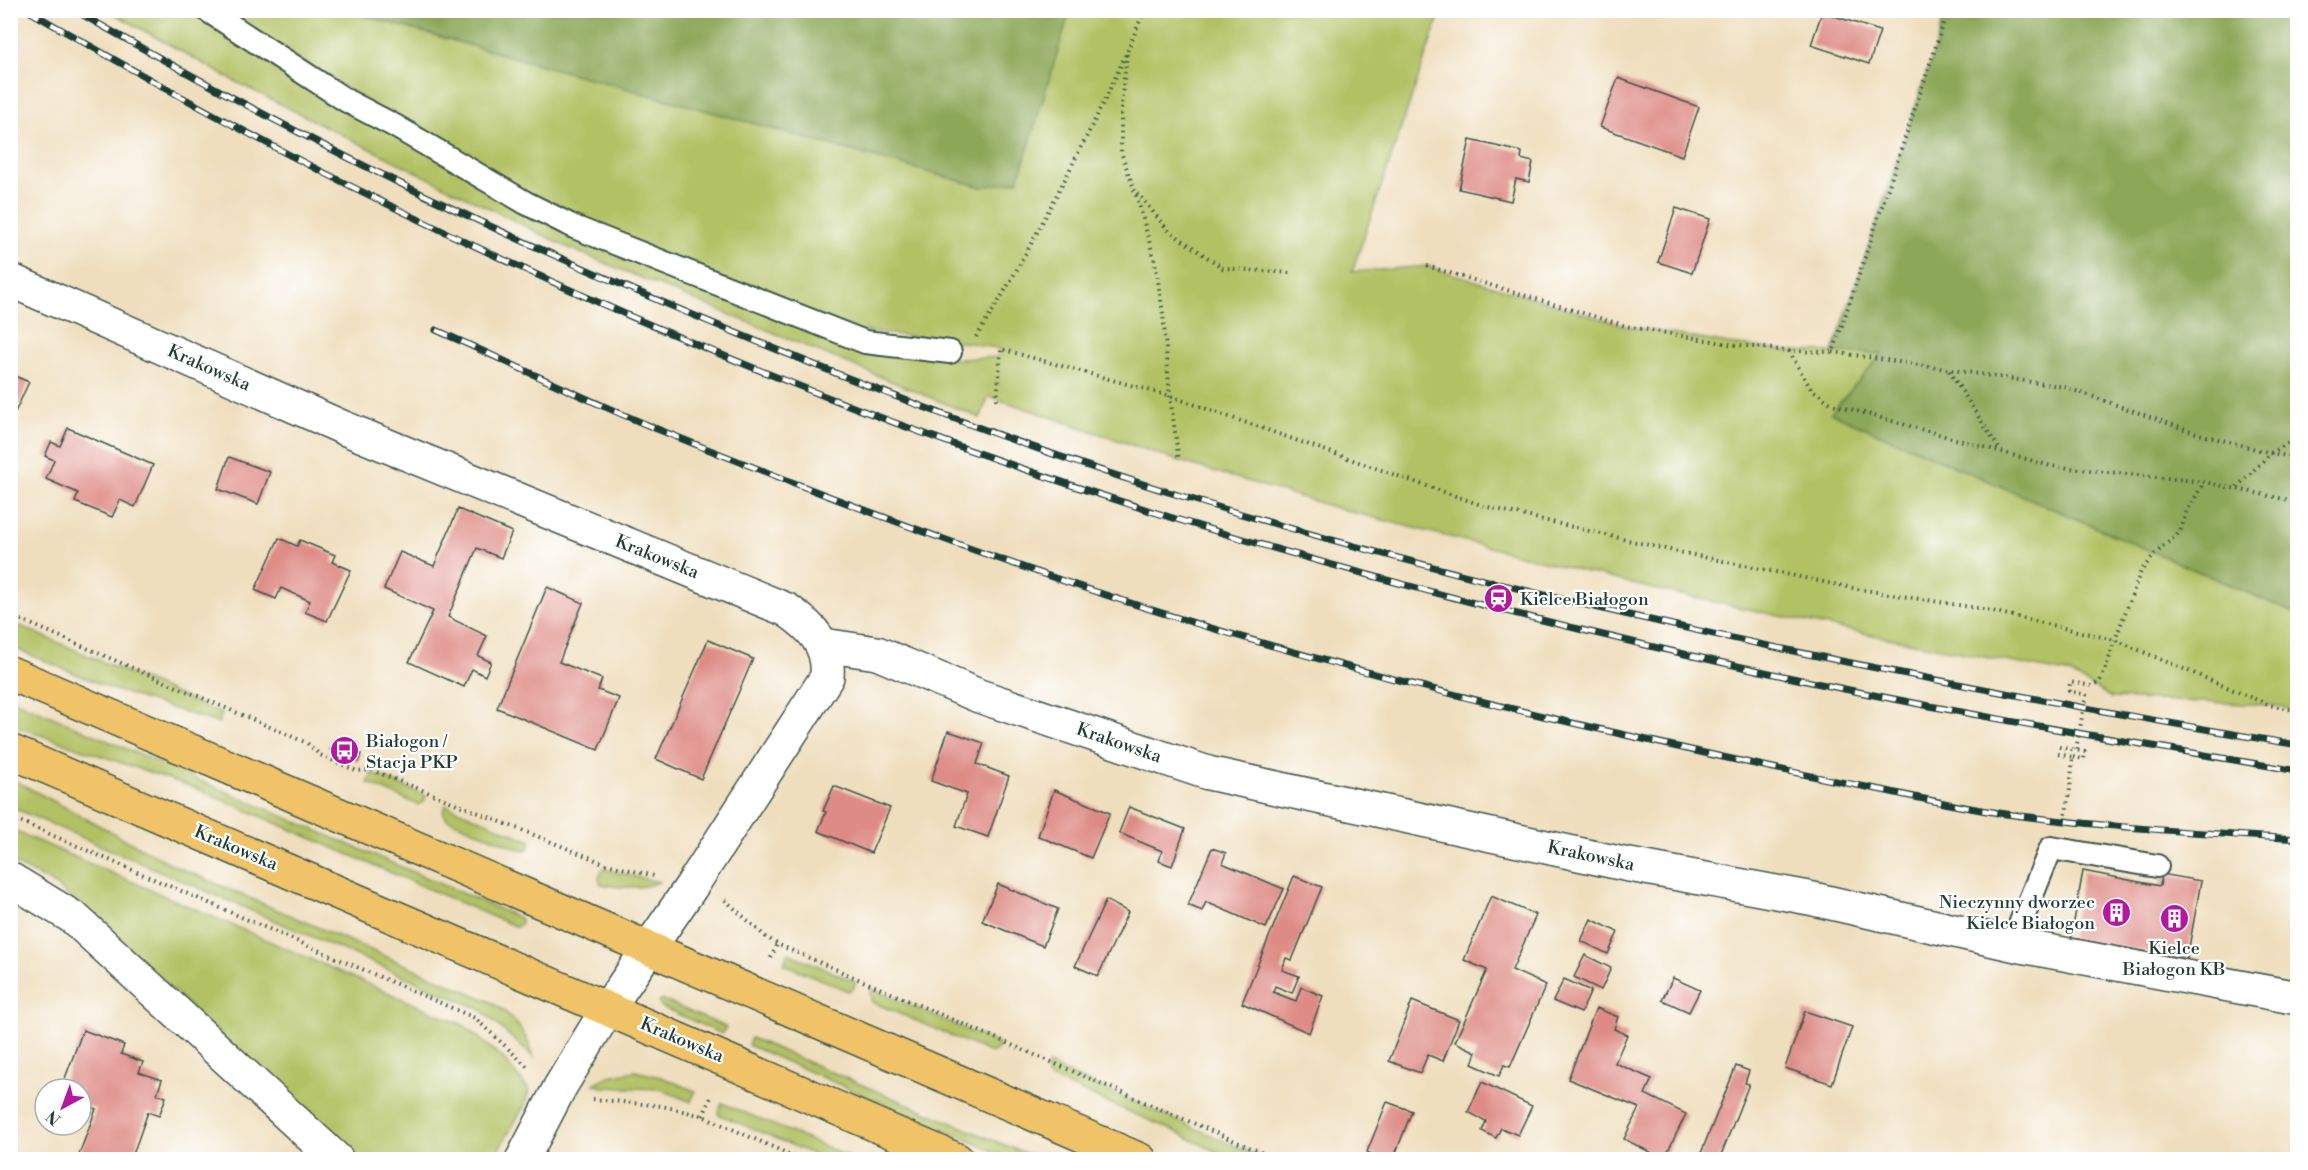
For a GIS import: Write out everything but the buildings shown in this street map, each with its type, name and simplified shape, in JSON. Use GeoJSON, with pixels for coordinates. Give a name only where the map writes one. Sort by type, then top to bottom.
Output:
{"type":"FeatureCollection","features":[{"type":"Feature","properties":{"kind":"main road"},"geometry":{"type":"LineString","coordinates":[[10,673],[1140,1160]]}},
{"type":"Feature","properties":{"kind":"main road","name":"Krakowska"},"geometry":{"type":"LineString","coordinates":[[10,751],[957,1160]]}},
{"type":"Feature","properties":{"kind":"street","name":"Krakowska"},"geometry":{"type":"LineString","coordinates":[[10,280],[351,431],[787,610],[805,622],[823,645],[877,653],[980,696],[1208,773],[1624,864],[1809,898],[2016,945],[2298,998]]}},
{"type":"Feature","properties":{"kind":"street"},"geometry":{"type":"LineString","coordinates":[[522,1160],[560,1087],[608,1008],[691,887],[827,677],[828,661],[823,645]]}},
{"type":"Feature","properties":{"kind":"street"},"geometry":{"type":"LineString","coordinates":[[10,879],[74,918],[337,1160]]}},
{"type":"Feature","properties":{"kind":"lane"},"geometry":{"type":"LineString","coordinates":[[207,10],[347,101],[395,126],[526,203],[574,227],[865,342],[950,352]]}},
{"type":"Feature","properties":{"kind":"lane"},"geometry":{"type":"LineString","coordinates":[[2016,945],[2021,922],[2051,848],[2157,866]]}},
{"type":"Feature","properties":{"kind":"path"},"geometry":{"type":"LineString","coordinates":[[950,352],[971,343],[1002,296],[1054,200],[1127,54],[1144,10]]}},
{"type":"Feature","properties":{"kind":"path"},"geometry":{"type":"LineString","coordinates":[[1833,352],[1948,10]]}},
{"type":"Feature","properties":{"kind":"path"},"geometry":{"type":"LineString","coordinates":[[1127,54],[1121,104],[1121,152],[1134,190],[1156,272],[1163,313],[1170,396],[1179,461]]}},
{"type":"Feature","properties":{"kind":"path"},"geometry":{"type":"LineString","coordinates":[[1134,190],[1169,231],[1223,268],[1290,273]]}},
{"type":"Feature","properties":{"kind":"path"},"geometry":{"type":"LineString","coordinates":[[1427,266],[1626,326],[1729,344],[1789,351],[1833,352],[2065,387],[2199,434],[2298,458]]}},
{"type":"Feature","properties":{"kind":"path"},"geometry":{"type":"LineString","coordinates":[[997,400],[1000,349],[1170,396],[1484,506],[1674,551],[1858,589],[1983,609],[2115,640],[2269,705],[2298,711]]}},
{"type":"Feature","properties":{"kind":"path"},"geometry":{"type":"LineString","coordinates":[[1789,351],[1811,388],[1832,404],[2051,466],[2204,482],[2298,502]]}},
{"type":"Feature","properties":{"kind":"path"},"geometry":{"type":"LineString","coordinates":[[1948,370],[2001,452]]}},
{"type":"Feature","properties":{"kind":"path"},"geometry":{"type":"LineString","coordinates":[[2236,488],[2271,453],[2298,437]]}},
{"type":"Feature","properties":{"kind":"path"},"geometry":{"type":"LineString","coordinates":[[2076,750],[2086,695],[2069,691],[2070,682],[2092,686],[2100,681],[2141,571],[2155,554],[2180,532],[2186,513],[2204,482]]}},
{"type":"Feature","properties":{"kind":"path"},"geometry":{"type":"LineString","coordinates":[[10,615],[307,743],[321,755],[357,771],[372,770],[606,864],[663,879]]}},
{"type":"Feature","properties":{"kind":"path"},"geometry":{"type":"LineString","coordinates":[[2058,754],[2084,759],[2085,752],[2059,747]]}},
{"type":"Feature","properties":{"kind":"path"},"geometry":{"type":"LineString","coordinates":[[2051,848],[2046,846],[2048,836],[2060,838],[2069,799],[2073,757]]}},
{"type":"Feature","properties":{"kind":"path"},"geometry":{"type":"LineString","coordinates":[[10,817],[475,1018],[535,1075]]}},
{"type":"Feature","properties":{"kind":"path"},"geometry":{"type":"LineString","coordinates":[[724,900],[766,938],[777,944],[1279,1160]]}},
{"type":"Feature","properties":{"kind":"path"},"geometry":{"type":"LineString","coordinates":[[771,958],[777,944]]}},
{"type":"Feature","properties":{"kind":"path"},"geometry":{"type":"LineString","coordinates":[[703,1116],[711,1097]]}},
{"type":"Feature","properties":{"kind":"path"},"geometry":{"type":"LineString","coordinates":[[582,1098],[662,1106],[703,1116],[802,1160]]}},
{"type":"Feature","properties":{"kind":"green space"},"geometry":{"type":"Polygon","coordinates":[[[109,11],[199,11],[432,155],[863,348],[958,359],[998,357],[1000,349],[971,343],[862,331],[719,278],[530,196],[380,109],[220,11],[347,11],[982,187],[1070,11],[1441,11],[1352,272],[1427,266],[1626,326],[1729,344],[1789,351],[1883,353],[1831,413],[2297,614],[2297,711],[2269,705],[2112,698],[2071,674],[1649,588],[1340,509],[1179,461],[989,396],[980,418],[571,249],[236,82],[109,11]]]}},
{"type":"Feature","properties":{"kind":"green space"},"geometry":{"type":"Polygon","coordinates":[[[347,11],[1070,11],[1018,181],[982,187],[347,11]]]}},
{"type":"Feature","properties":{"kind":"green space"},"geometry":{"type":"Polygon","coordinates":[[[1945,11],[2297,11],[2297,614],[1831,413],[1882,354],[1833,352],[1935,48],[1945,11]]]}},
{"type":"Feature","properties":{"kind":"green space"},"geometry":{"type":"Polygon","coordinates":[[[11,622],[222,714],[218,723],[115,690],[11,647],[11,622]]]}},
{"type":"Feature","properties":{"kind":"green space"},"geometry":{"type":"Polygon","coordinates":[[[11,699],[515,916],[521,919],[521,923],[517,927],[514,926],[195,788],[11,725],[11,699]]]}},
{"type":"Feature","properties":{"kind":"green space"},"geometry":{"type":"Polygon","coordinates":[[[372,773],[426,796],[424,802],[418,805],[368,783],[372,773]]]}},
{"type":"Feature","properties":{"kind":"green space"},"geometry":{"type":"Polygon","coordinates":[[[10,778],[175,866],[487,1000],[517,1024],[527,1039],[534,1058],[480,1009],[11,807],[10,778]]]}},
{"type":"Feature","properties":{"kind":"green space"},"geometry":{"type":"Polygon","coordinates":[[[446,805],[531,841],[528,849],[523,851],[447,819],[443,811],[446,805]]]}},
{"type":"Feature","properties":{"kind":"green space"},"geometry":{"type":"Polygon","coordinates":[[[10,829],[463,1025],[503,1058],[529,1090],[525,1105],[493,1159],[353,1159],[98,920],[51,882],[11,862],[10,829]]]}},
{"type":"Feature","properties":{"kind":"green space"},"geometry":{"type":"Polygon","coordinates":[[[603,869],[659,882],[630,888],[601,884],[599,878],[603,869]]]}},
{"type":"Feature","properties":{"kind":"green space"},"geometry":{"type":"Polygon","coordinates":[[[788,953],[856,982],[853,989],[848,991],[784,964],[788,953]]]}},
{"type":"Feature","properties":{"kind":"green space"},"geometry":{"type":"Polygon","coordinates":[[[872,989],[999,1044],[997,1050],[991,1053],[872,1002],[870,994],[872,989]]]}},
{"type":"Feature","properties":{"kind":"green space"},"geometry":{"type":"Polygon","coordinates":[[[661,1000],[726,1027],[722,1034],[662,1007],[658,1002],[661,1000]]]}},
{"type":"Feature","properties":{"kind":"green space"},"geometry":{"type":"Polygon","coordinates":[[[751,1038],[1014,1149],[1043,1159],[1011,1159],[748,1045],[751,1038]]]}},
{"type":"Feature","properties":{"kind":"green space"},"geometry":{"type":"Polygon","coordinates":[[[1048,1065],[1266,1159],[1230,1159],[1179,1133],[1048,1077],[1046,1070],[1048,1065]]]}},
{"type":"Feature","properties":{"kind":"green space"},"geometry":{"type":"Polygon","coordinates":[[[635,1071],[661,1077],[695,1091],[691,1102],[660,1089],[602,1087],[594,1084],[609,1076],[635,1071]]]}},
{"type":"Feature","properties":{"kind":"green space"},"geometry":{"type":"Polygon","coordinates":[[[722,1103],[854,1159],[824,1159],[718,1114],[722,1103]]]}},
{"type":"Feature","properties":{"kind":"railway"},"geometry":{"type":"LineString","coordinates":[[27,10],[268,144],[515,265],[623,313],[842,403],[1064,483],[1176,519],[1330,564],[1485,606],[1641,644],[1922,704],[2298,771]]}},
{"type":"Feature","properties":{"kind":"railway"},"geometry":{"type":"LineString","coordinates":[[74,10],[302,134],[394,181],[532,245],[671,306],[810,363],[947,416],[1085,465],[1316,536],[1594,607],[1874,668],[2298,745]]}},
{"type":"Feature","properties":{"kind":"railway"},"geometry":{"type":"LineString","coordinates":[[436,330],[638,421],[889,519],[1098,593],[1326,661],[1557,719],[1758,765],[1959,806],[2079,823],[2298,839]]}},
{"type":"Feature","properties":{"kind":"place","name":"Kielce Białogon"},"geometry":{"type":"Point","coordinates":[1499,599]}},
{"type":"Feature","properties":{"kind":"place","name":"Białogon / Stacja PKP"},"geometry":{"type":"Point","coordinates":[345,751]}},
{"type":"Feature","properties":{"kind":"place","name":"Nieczynny dworzec Kielce Białogon"},"geometry":{"type":"Point","coordinates":[2116,912]}},
{"type":"Feature","properties":{"kind":"place","name":"Kielce Białogon KB"},"geometry":{"type":"Point","coordinates":[2174,919]}}]}
